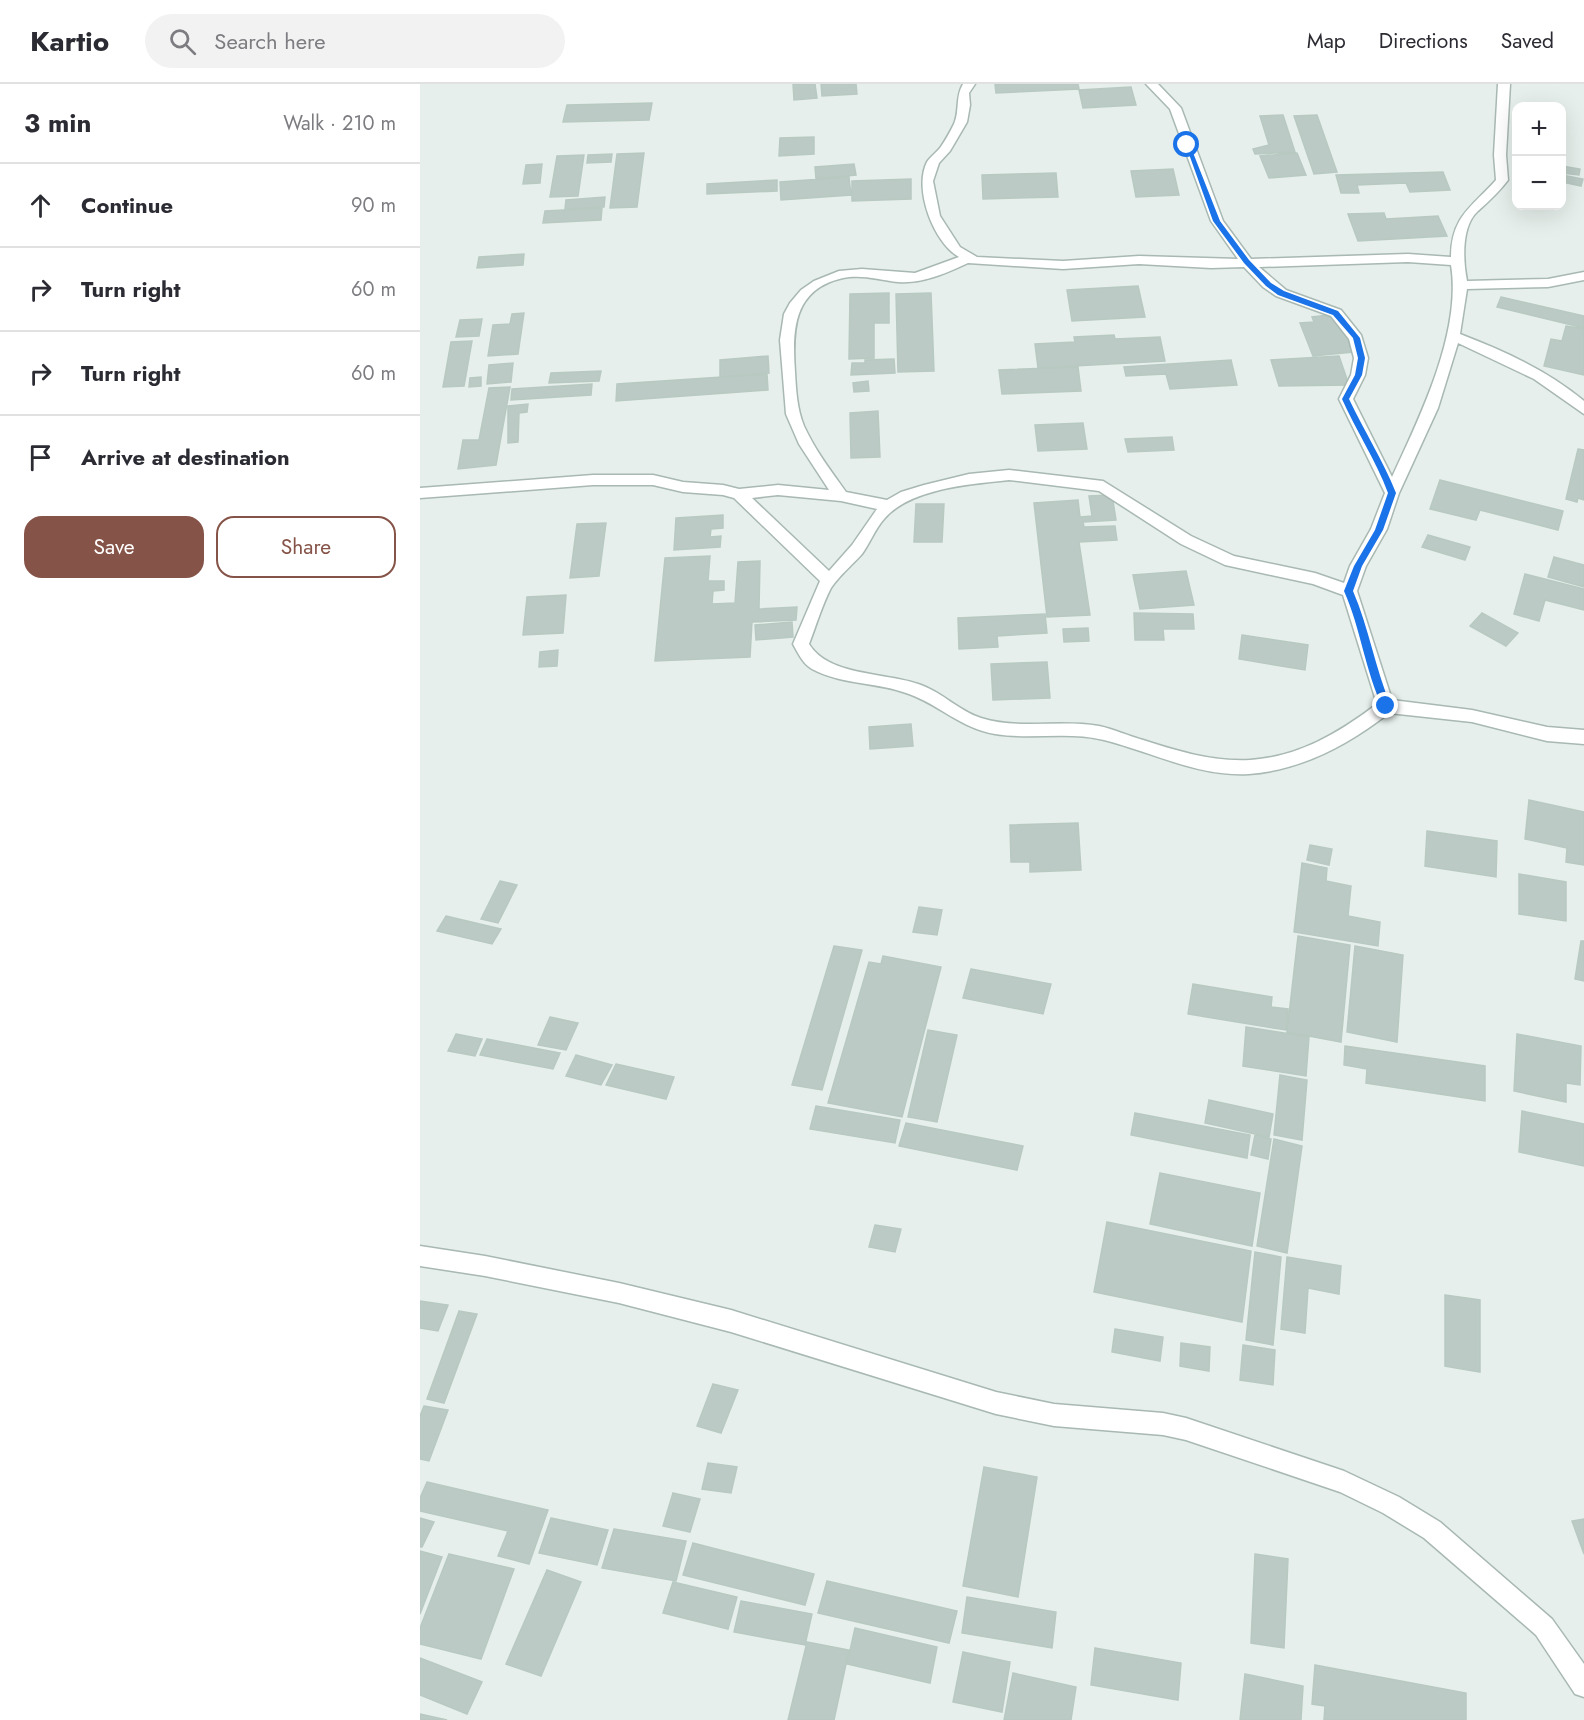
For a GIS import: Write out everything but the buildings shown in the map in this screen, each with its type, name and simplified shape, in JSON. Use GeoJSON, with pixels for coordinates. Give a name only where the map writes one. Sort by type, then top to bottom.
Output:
{"type":"FeatureCollection","features":[{"type":"Feature","properties":{"kind":"street"},"geometry":{"type":"LineString","coordinates":[[969,84],[963,93],[964,105],[961,122],[944,151],[933,162],[927,181],[934,216],[955,250],[974,261],[1063,265],[1139,260],[1211,264],[1386,258],[1457,261]]}},
{"type":"Feature","properties":{"kind":"street"},"geometry":{"type":"LineString","coordinates":[[1152,84],[1175,108],[1217,221],[1247,262],[1268,284],[1281,293],[1336,313],[1356,338],[1361,358],[1358,375],[1346,399],[1360,430],[1383,470],[1392,493]]}},
{"type":"Feature","properties":{"kind":"street"},"geometry":{"type":"LineString","coordinates":[[1348,591],[1358,566],[1379,530],[1392,493],[1431,408],[1453,336],[1461,285],[1457,250],[1464,223],[1471,210],[1484,201],[1502,180],[1500,155],[1504,84]]}},
{"type":"Feature","properties":{"kind":"street"},"geometry":{"type":"LineString","coordinates":[[841,496],[797,426],[785,344],[788,321],[795,304],[810,290],[836,276],[869,272],[909,278],[937,271],[968,258]]}},
{"type":"Feature","properties":{"kind":"street"},"geometry":{"type":"LineString","coordinates":[[1461,285],[1548,283],[1584,276]]}},
{"type":"Feature","properties":{"kind":"street"},"geometry":{"type":"LineString","coordinates":[[1453,336],[1510,359],[1541,376],[1584,409]]}},
{"type":"Feature","properties":{"kind":"street"},"geometry":{"type":"LineString","coordinates":[[1386,706],[1375,679],[1358,613],[1348,591],[1315,579],[1230,561],[1186,540],[1103,486],[1009,475],[969,479],[924,490],[906,496],[889,506],[871,526],[857,549],[829,580],[801,644],[816,664],[845,673],[890,681],[928,695],[962,719],[983,725],[1003,729],[1064,729],[1102,733],[1190,761],[1247,768],[1273,765],[1307,755],[1351,733],[1386,706],[1472,716],[1547,734],[1584,737]]}},
{"type":"Feature","properties":{"kind":"street"},"geometry":{"type":"LineString","coordinates":[[420,493],[593,480],[653,480],[683,487],[723,490],[739,494],[778,490],[841,496],[889,506]]}},
{"type":"Feature","properties":{"kind":"street"},"geometry":{"type":"LineString","coordinates":[[739,494],[829,580]]}},
{"type":"Feature","properties":{"kind":"street"},"geometry":{"type":"LineString","coordinates":[[420,1256],[486,1266],[608,1291],[731,1321],[996,1403],[1054,1414],[1163,1424],[1186,1429],[1344,1482],[1391,1504],[1432,1530],[1544,1627],[1584,1684]]}},
{"type":"Feature","properties":{"kind":"route"},"geometry":{"type":"LineString","coordinates":[[1187,145],[1217,221],[1247,262],[1268,284],[1281,293],[1332,310],[1356,338],[1361,358],[1358,375],[1346,399],[1360,430],[1383,470],[1392,493],[1379,530],[1358,566],[1348,591],[1358,613],[1375,679],[1386,706]]}}]}
